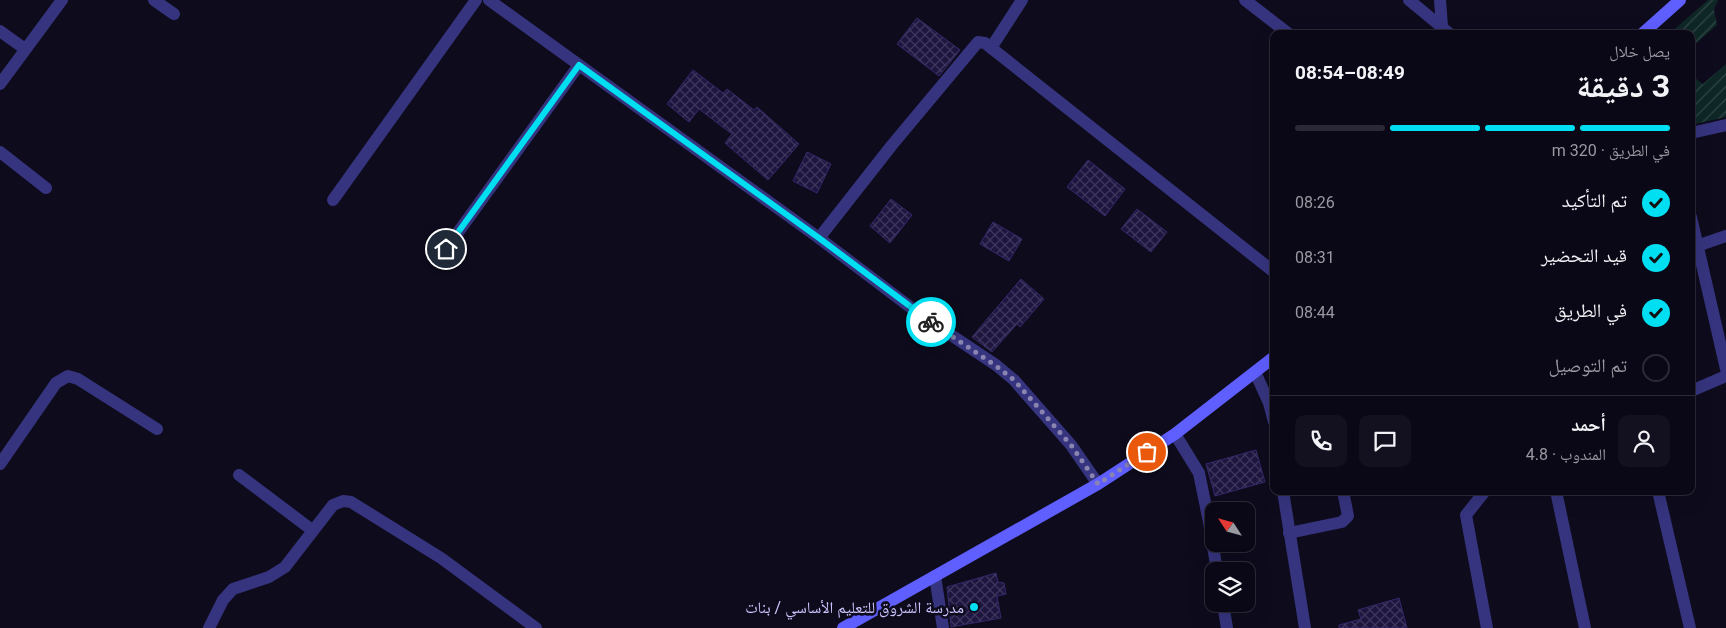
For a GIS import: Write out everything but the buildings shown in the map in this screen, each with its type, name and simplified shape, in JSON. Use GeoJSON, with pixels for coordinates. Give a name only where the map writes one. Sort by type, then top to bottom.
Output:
{"type":"FeatureCollection","features":[{"type":"Feature","properties":{"kind":"main road"},"geometry":{"type":"LineString","coordinates":[[1646,30],[1680,0]]}},
{"type":"Feature","properties":{"kind":"main road"},"geometry":{"type":"LineString","coordinates":[[843,628],[1098,484],[1175,434],[1270,360]]}},
{"type":"Feature","properties":{"kind":"street"},"geometry":{"type":"LineString","coordinates":[[0,84],[62,0]]}},
{"type":"Feature","properties":{"kind":"street"},"geometry":{"type":"LineString","coordinates":[[154,0],[174,14]]}},
{"type":"Feature","properties":{"kind":"street"},"geometry":{"type":"LineString","coordinates":[[333,200],[476,0]]}},
{"type":"Feature","properties":{"kind":"street"},"geometry":{"type":"LineString","coordinates":[[991,48],[1022,0]]}},
{"type":"Feature","properties":{"kind":"street"},"geometry":{"type":"LineString","coordinates":[[1244,0],[1284,30]]}},
{"type":"Feature","properties":{"kind":"street"},"geometry":{"type":"LineString","coordinates":[[1409,0],[1446,30]]}},
{"type":"Feature","properties":{"kind":"street"},"geometry":{"type":"LineString","coordinates":[[1440,0],[1446,30]]}},
{"type":"Feature","properties":{"kind":"street"},"geometry":{"type":"LineString","coordinates":[[491,1],[819,238],[918,313],[1014,380],[1071,445],[1098,484]]}},
{"type":"Feature","properties":{"kind":"street"},"geometry":{"type":"LineString","coordinates":[[0,31],[26,49]]}},
{"type":"Feature","properties":{"kind":"street"},"geometry":{"type":"LineString","coordinates":[[819,238],[892,145],[978,42],[985,43],[1270,269]]}},
{"type":"Feature","properties":{"kind":"street"},"geometry":{"type":"LineString","coordinates":[[446,249],[579,65]]}},
{"type":"Feature","properties":{"kind":"street"},"geometry":{"type":"LineString","coordinates":[[1695,132],[1726,125]]}},
{"type":"Feature","properties":{"kind":"street"},"geometry":{"type":"LineString","coordinates":[[0,152],[46,188]]}},
{"type":"Feature","properties":{"kind":"street"},"geometry":{"type":"LineString","coordinates":[[1697,246],[1726,236]]}},
{"type":"Feature","properties":{"kind":"street"},"geometry":{"type":"LineString","coordinates":[[1695,237],[1726,370]]}},
{"type":"Feature","properties":{"kind":"street"},"geometry":{"type":"LineString","coordinates":[[1256,372],[1270,407]]}},
{"type":"Feature","properties":{"kind":"street"},"geometry":{"type":"LineString","coordinates":[[0,464],[56,383],[68,376],[78,379],[157,428]]}},
{"type":"Feature","properties":{"kind":"street"},"geometry":{"type":"LineString","coordinates":[[1695,389],[1726,376]]}},
{"type":"Feature","properties":{"kind":"street"},"geometry":{"type":"LineString","coordinates":[[1175,434],[1199,473],[1216,562]]}},
{"type":"Feature","properties":{"kind":"street"},"geometry":{"type":"LineString","coordinates":[[239,475],[312,530]]}},
{"type":"Feature","properties":{"kind":"street"},"geometry":{"type":"LineString","coordinates":[[1284,495],[1305,628]]}},
{"type":"Feature","properties":{"kind":"street"},"geometry":{"type":"LineString","coordinates":[[1289,533],[1346,520],[1348,516],[1344,495]]}},
{"type":"Feature","properties":{"kind":"street"},"geometry":{"type":"LineString","coordinates":[[1482,495],[1466,515],[1487,628]]}},
{"type":"Feature","properties":{"kind":"street"},"geometry":{"type":"LineString","coordinates":[[1557,495],[1585,628]]}},
{"type":"Feature","properties":{"kind":"street"},"geometry":{"type":"LineString","coordinates":[[1659,495],[1690,628]]}},
{"type":"Feature","properties":{"kind":"street"},"geometry":{"type":"LineString","coordinates":[[209,628],[223,600],[233,589],[269,577],[285,567],[332,505],[343,501],[351,502],[442,558],[536,628]]}},
{"type":"Feature","properties":{"kind":"street"},"geometry":{"type":"LineString","coordinates":[[935,576],[943,628]]}},
{"type":"Feature","properties":{"kind":"street"},"geometry":{"type":"LineString","coordinates":[[1224,612],[1227,628]]}},
{"type":"Feature","properties":{"kind":"green space"},"geometry":{"type":"Polygon","coordinates":[[[1708,0],[1718,0],[1714,9],[1717,25],[1695,44],[1695,30],[1674,30],[1708,0]]]}},
{"type":"Feature","properties":{"kind":"green space"},"geometry":{"type":"Polygon","coordinates":[[[1726,64],[1726,117],[1695,124],[1695,78],[1703,84],[1726,64]]]}},
{"type":"Feature","properties":{"kind":"way so far"},"geometry":{"type":"LineString","coordinates":[[931,322],[1014,380],[1071,445],[1098,484],[1147,452]]}},
{"type":"Feature","properties":{"kind":"place","name":"مدرسة الشروق للتعليم الأساسي / بنات"},"geometry":{"type":"Point","coordinates":[974,607]}},
{"type":"Feature","properties":{"kind":"route"},"geometry":{"type":"LineString","coordinates":[[446,249],[579,65],[819,238],[931,322]]}}]}
